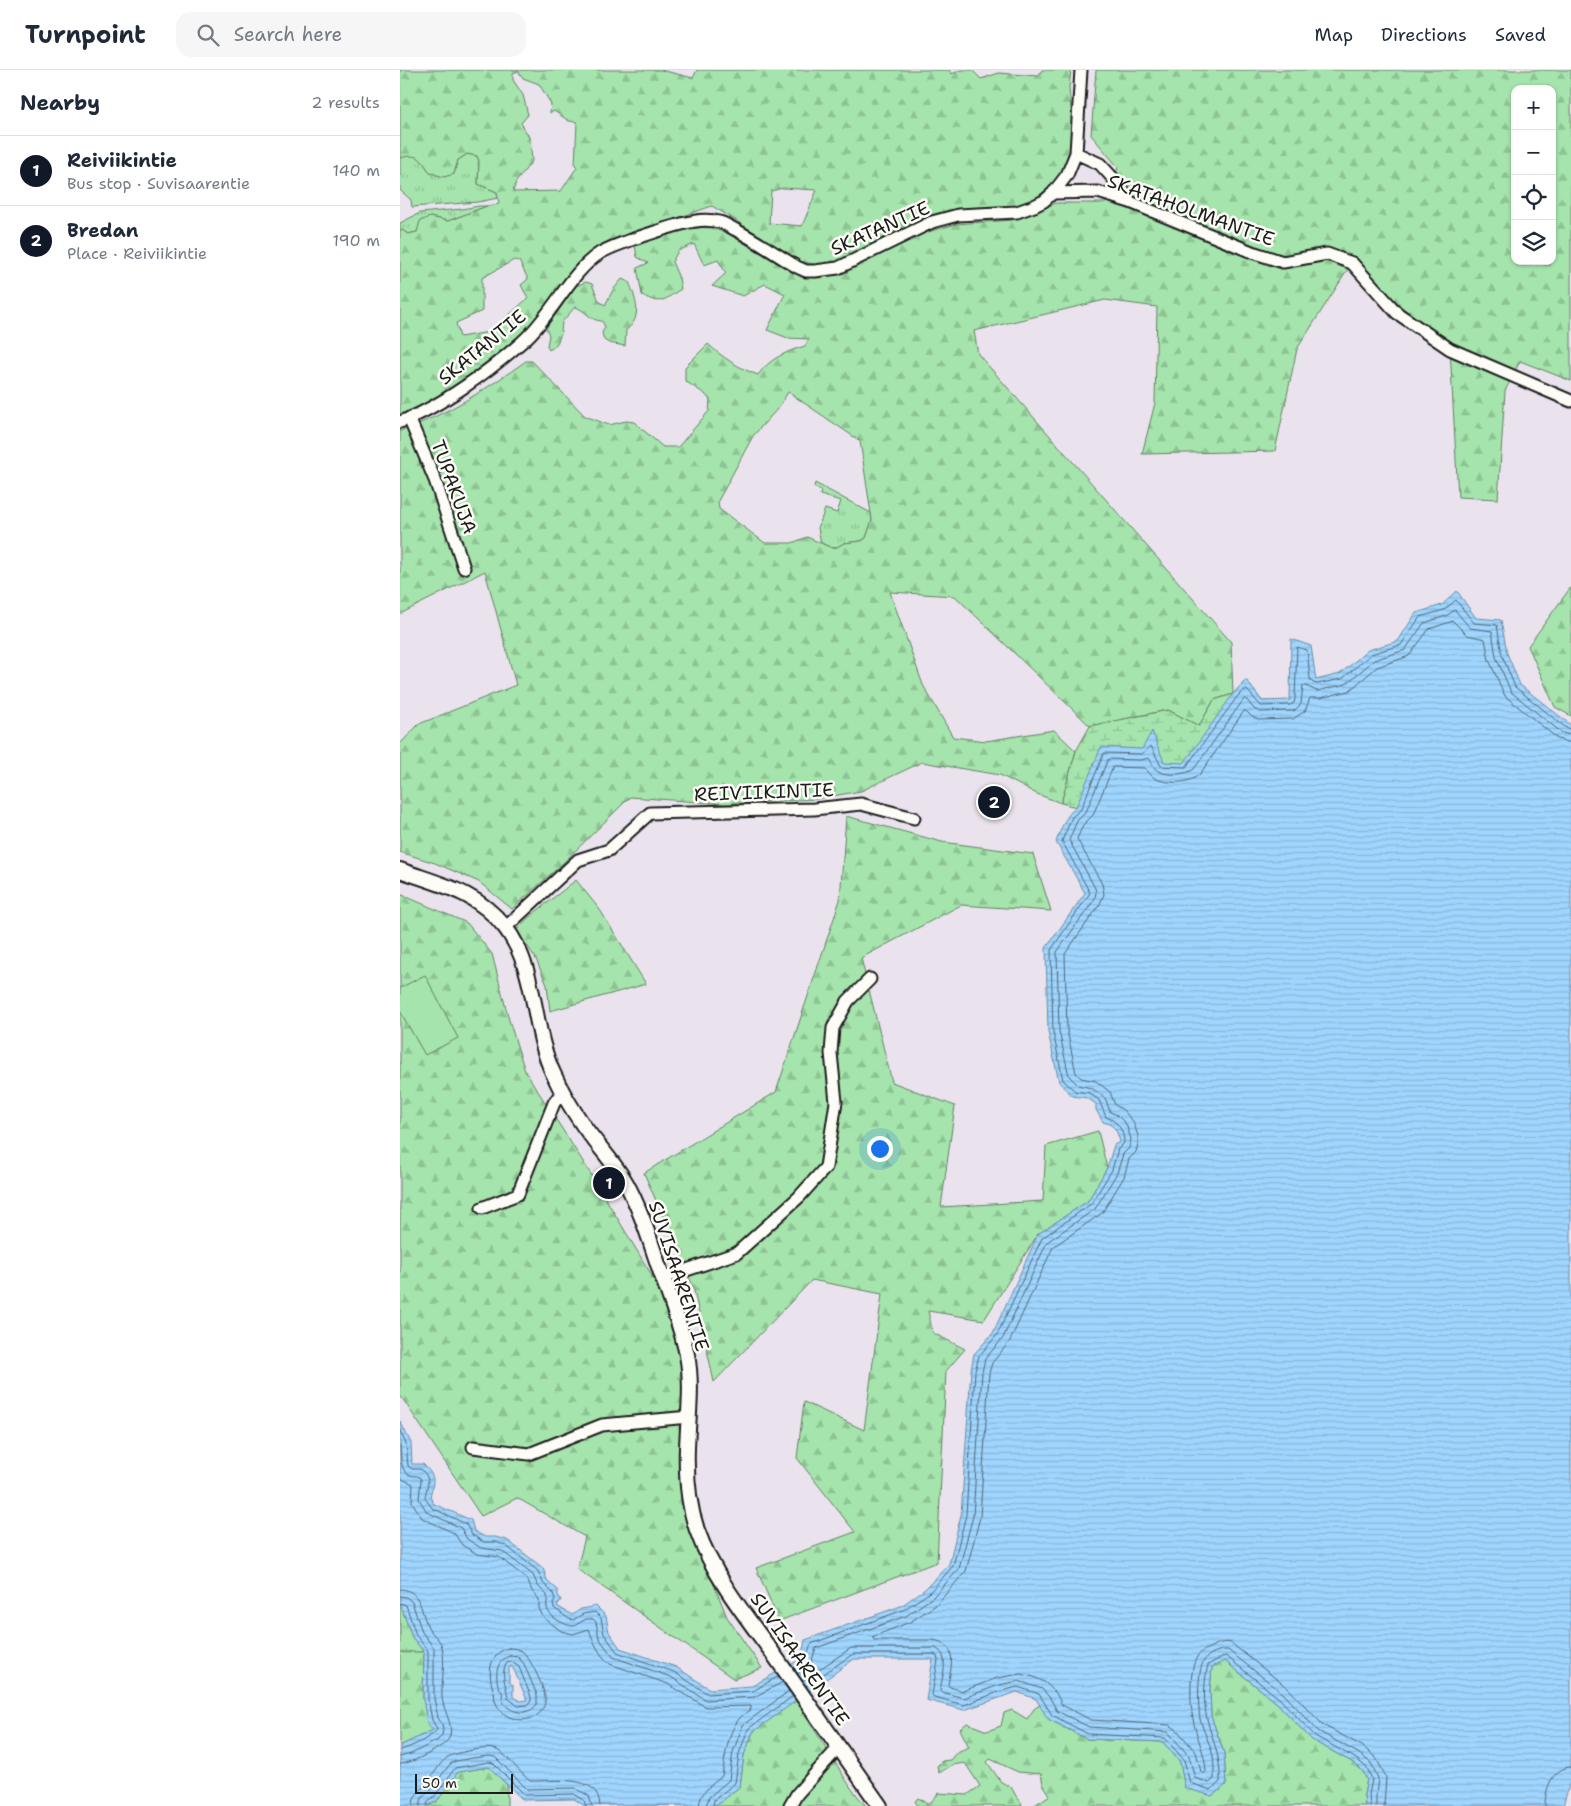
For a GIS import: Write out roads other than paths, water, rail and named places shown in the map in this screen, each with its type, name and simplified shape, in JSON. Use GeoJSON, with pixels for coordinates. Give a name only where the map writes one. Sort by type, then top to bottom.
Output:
{"type":"FeatureCollection","features":[{"type":"Feature","properties":{"kind":"street","name":"SKATANTIE"},"geometry":{"type":"LineString","coordinates":[[405,420],[449,397],[524,341],[549,313],[584,266],[600,253],[646,234],[683,223],[705,220],[720,222],[798,267],[806,271],[815,271],[838,268],[932,222],[958,216],[1017,212],[1034,206],[1053,193],[1067,175],[1076,153],[1081,70]]}},
{"type":"Feature","properties":{"kind":"street"},"geometry":{"type":"LineString","coordinates":[[1076,153],[1100,164],[1121,187],[1130,202]]}},
{"type":"Feature","properties":{"kind":"street","name":"SKATAHOLMANTIE"},"geometry":{"type":"LineString","coordinates":[[1053,193],[1098,192],[1130,202],[1252,252],[1283,262],[1327,254],[1352,263],[1397,312],[1450,349],[1571,401]]}},
{"type":"Feature","properties":{"kind":"street","name":"TUPAKUJA"},"geometry":{"type":"LineString","coordinates":[[405,420],[435,480],[464,568]]}},
{"type":"Feature","properties":{"kind":"street","name":"REIVIIKINTIE"},"geometry":{"type":"LineString","coordinates":[[505,928],[578,860],[608,850],[650,814],[814,809],[861,804],[914,818]]}},
{"type":"Feature","properties":{"kind":"street","name":"SUVISAARENTIE"},"geometry":{"type":"LineString","coordinates":[[400,870],[460,891],[479,902],[505,928],[519,951],[526,966],[532,988],[545,1051],[551,1070],[562,1092],[583,1124],[625,1180],[663,1278],[687,1356],[690,1381],[686,1450],[687,1482],[692,1514],[704,1548],[722,1581],[880,1806]]}},
{"type":"Feature","properties":{"kind":"street"},"geometry":{"type":"LineString","coordinates":[[663,1278],[737,1253],[799,1196],[826,1167],[836,1102],[831,1053],[833,1028],[848,1001],[870,979]]}},
{"type":"Feature","properties":{"kind":"street"},"geometry":{"type":"LineString","coordinates":[[482,1208],[518,1194],[554,1103],[562,1092]]}},
{"type":"Feature","properties":{"kind":"street"},"geometry":{"type":"LineString","coordinates":[[473,1447],[529,1454],[602,1425],[689,1417]]}},
{"type":"Feature","properties":{"kind":"street","name":"SUVISAARENTIE"},"geometry":{"type":"LineString","coordinates":[[790,1806],[797,1794],[839,1746]]}},
{"type":"Feature","properties":{"kind":"water"},"geometry":{"type":"Polygon","coordinates":[[[1457,591],[1476,618],[1501,620],[1507,653],[1520,685],[1571,725],[1571,1778],[1563,1806],[1365,1806],[1364,1795],[1367,1779],[1362,1770],[1352,1762],[1312,1740],[1277,1703],[1225,1661],[1212,1667],[1210,1689],[1211,1716],[1224,1753],[1226,1785],[1212,1796],[1185,1788],[1180,1762],[1163,1742],[1087,1739],[1048,1719],[1036,1699],[1017,1692],[964,1710],[926,1700],[933,1659],[854,1659],[753,1732],[744,1755],[740,1786],[720,1803],[712,1806],[585,1806],[574,1799],[523,1800],[489,1767],[458,1772],[438,1800],[428,1806],[400,1806],[400,1746],[433,1730],[427,1723],[423,1699],[424,1652],[412,1637],[400,1603],[400,1421],[411,1443],[412,1464],[423,1464],[432,1475],[433,1482],[430,1497],[434,1504],[471,1520],[474,1531],[485,1537],[507,1540],[543,1568],[547,1580],[558,1590],[561,1600],[557,1606],[572,1615],[581,1609],[596,1606],[606,1616],[609,1632],[620,1648],[676,1667],[710,1689],[752,1686],[801,1659],[805,1640],[901,1606],[925,1589],[949,1564],[961,1515],[971,1370],[974,1354],[993,1333],[1038,1234],[1088,1201],[1107,1168],[1114,1145],[1120,1142],[1115,1129],[1103,1122],[1096,1110],[1096,1104],[1087,1098],[1072,1096],[1059,1082],[1048,1032],[1046,948],[1085,893],[1056,842],[1066,819],[1076,807],[1101,747],[1142,749],[1152,731],[1164,762],[1184,763],[1233,694],[1246,680],[1262,701],[1290,700],[1291,639],[1311,646],[1316,680],[1340,674],[1368,650],[1398,641],[1416,613],[1442,605],[1457,591]],[[511,1666],[509,1669],[509,1682],[513,1685],[513,1697],[520,1701],[527,1700],[511,1666]]]}},
{"type":"Feature","properties":{"kind":"place","name":"Bredan"},"geometry":{"type":"Point","coordinates":[994,802]}},
{"type":"Feature","properties":{"kind":"place","name":"Reiviikintie"},"geometry":{"type":"Point","coordinates":[609,1183]}}]}
